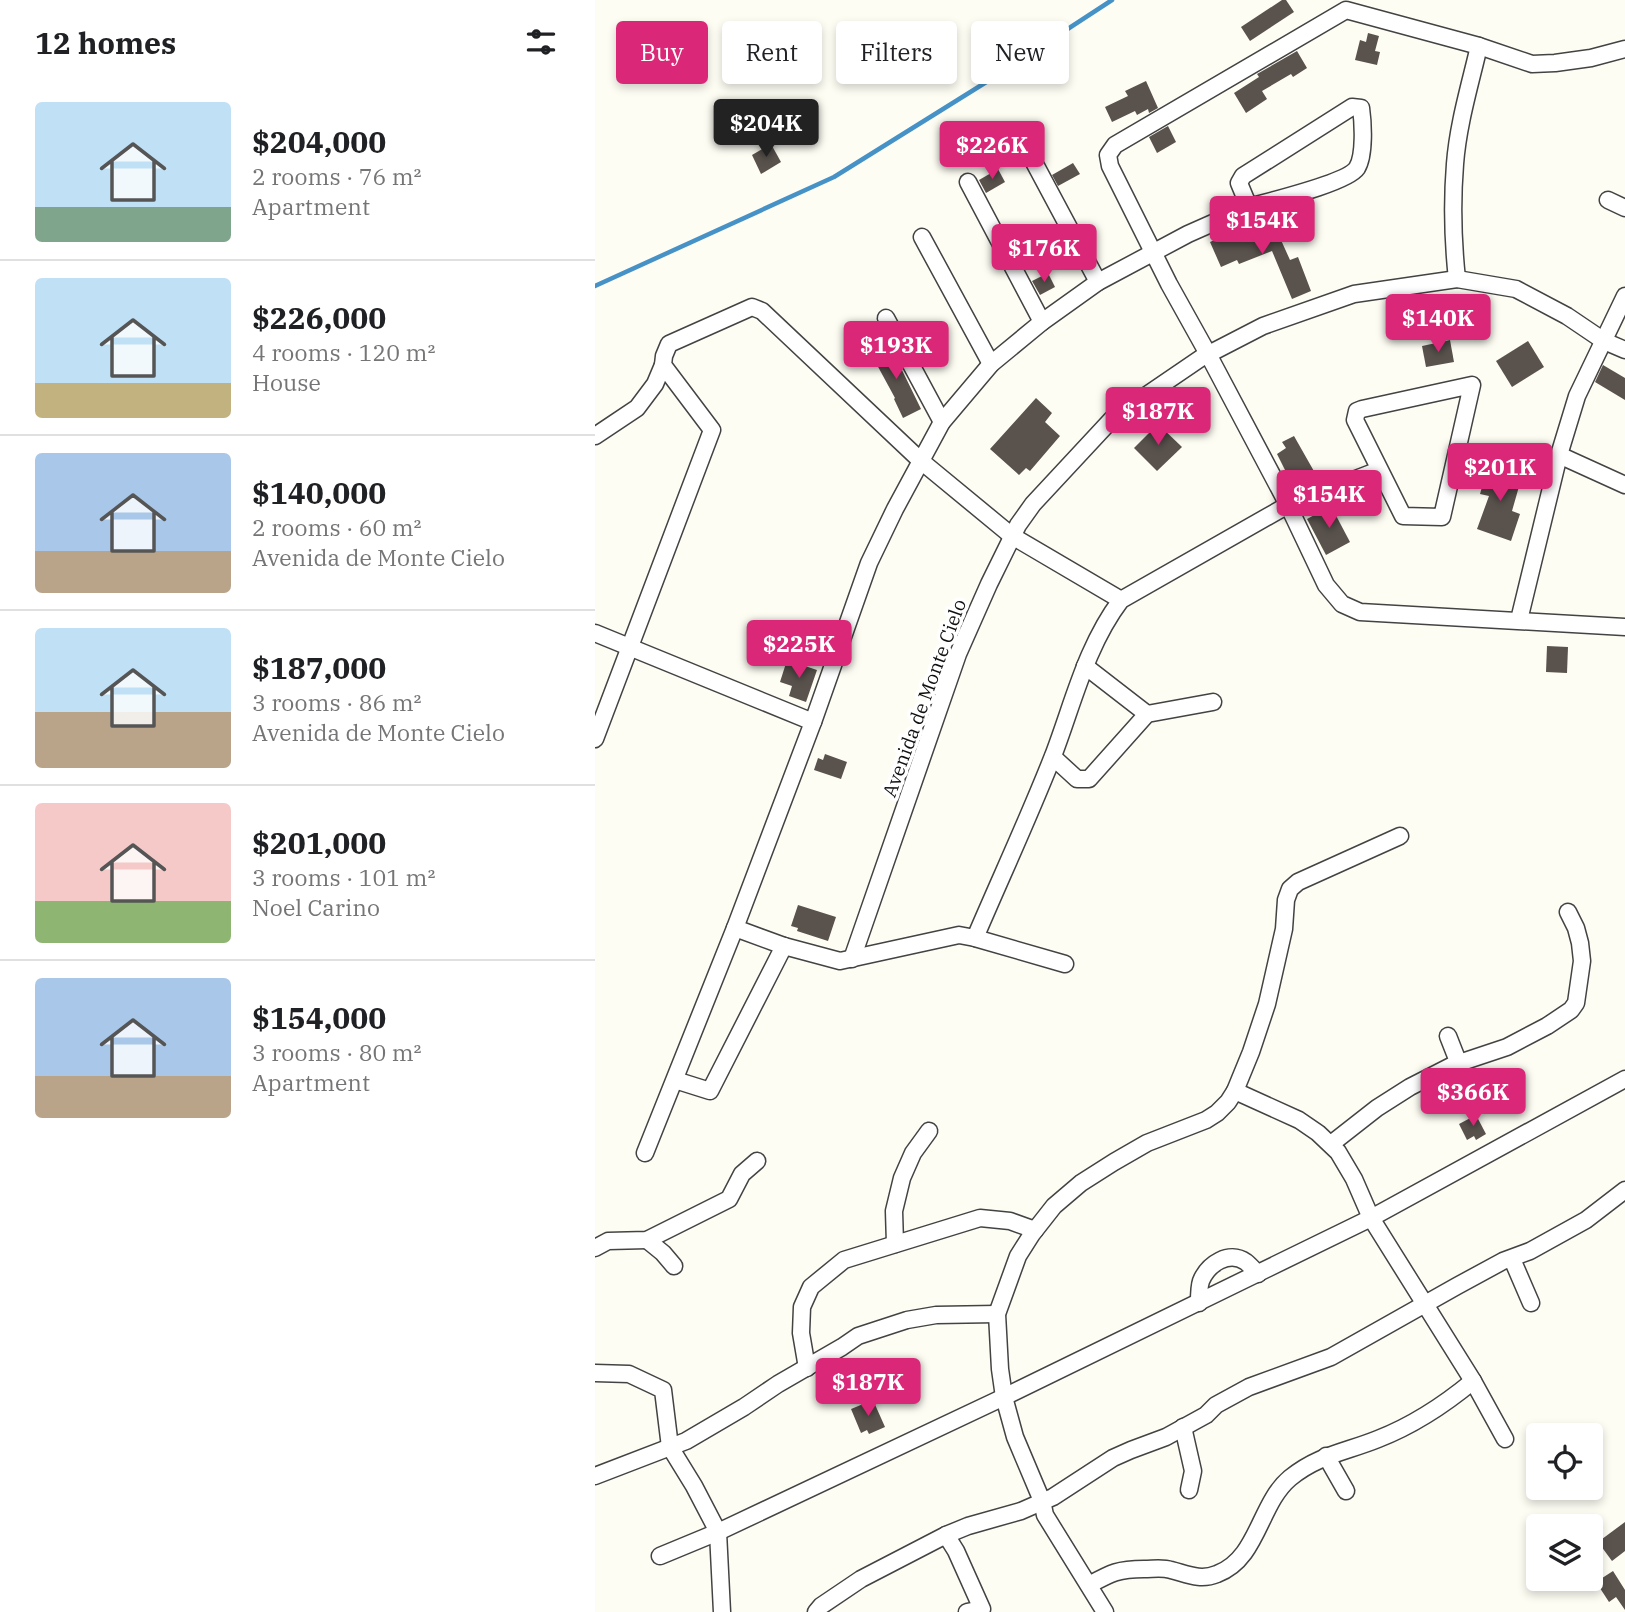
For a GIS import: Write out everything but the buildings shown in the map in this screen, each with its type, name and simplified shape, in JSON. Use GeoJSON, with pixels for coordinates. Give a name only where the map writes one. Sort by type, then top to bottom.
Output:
{"type":"FeatureCollection","features":[{"type":"Feature","properties":{"kind":"street"},"geometry":{"type":"LineString","coordinates":[[1625,50],[1567,61],[1532,64],[1479,46],[1346,10],[1115,145],[1108,155],[1108,161],[1153,253],[1288,505],[1326,585],[1342,604],[1360,612],[1625,627]]}},
{"type":"Feature","properties":{"kind":"street"},"geometry":{"type":"LineString","coordinates":[[1457,279],[1454,229],[1455,163],[1479,46]]}},
{"type":"Feature","properties":{"kind":"street"},"geometry":{"type":"LineString","coordinates":[[645,1153],[735,928],[813,722],[869,563],[942,422],[991,365],[1042,322],[1098,282],[1188,234],[1249,207],[1300,193],[1345,177],[1356,170],[1360,160],[1363,131],[1361,108],[1352,107],[1243,176],[1239,183],[1249,207]]}},
{"type":"Feature","properties":{"kind":"street"},"geometry":{"type":"LineString","coordinates":[[1020,136],[1098,282]]}},
{"type":"Feature","properties":{"kind":"street"},"geometry":{"type":"LineString","coordinates":[[968,182],[1042,322]]}},
{"type":"Feature","properties":{"kind":"street"},"geometry":{"type":"LineString","coordinates":[[1608,200],[1625,208]]}},
{"type":"Feature","properties":{"kind":"street"},"geometry":{"type":"LineString","coordinates":[[922,237],[991,365]]}},
{"type":"Feature","properties":{"kind":"street","name":"Avenida de Monte Cielo"},"geometry":{"type":"LineString","coordinates":[[852,959],[958,654],[1012,537],[1033,503],[1113,418],[1208,354],[1263,326],[1354,294],[1457,279],[1516,289],[1567,316],[1604,341],[1625,350]]}},
{"type":"Feature","properties":{"kind":"street"},"geometry":{"type":"LineString","coordinates":[[1519,620],[1559,455],[1577,396],[1625,296]]}},
{"type":"Feature","properties":{"kind":"street"},"geometry":{"type":"LineString","coordinates":[[595,436],[637,408],[655,384],[669,344],[752,307],[762,311],[921,461],[1012,537],[1121,600]]}},
{"type":"Feature","properties":{"kind":"street"},"geometry":{"type":"LineString","coordinates":[[886,318],[942,422]]}},
{"type":"Feature","properties":{"kind":"street"},"geometry":{"type":"LineString","coordinates":[[595,739],[712,430],[663,365]]}},
{"type":"Feature","properties":{"kind":"street"},"geometry":{"type":"LineString","coordinates":[[1472,385],[1442,517],[1403,516],[1379,470],[1355,420],[1357,411],[1472,385]]}},
{"type":"Feature","properties":{"kind":"street"},"geometry":{"type":"LineString","coordinates":[[1559,455],[1625,485]]}},
{"type":"Feature","properties":{"kind":"street"},"geometry":{"type":"LineString","coordinates":[[975,937],[1053,757],[1085,666],[1111,613],[1121,600],[1288,505],[1379,470]]}},
{"type":"Feature","properties":{"kind":"street"},"geometry":{"type":"LineString","coordinates":[[595,633],[813,722]]}},
{"type":"Feature","properties":{"kind":"street"},"geometry":{"type":"LineString","coordinates":[[1085,666],[1147,714]]}},
{"type":"Feature","properties":{"kind":"street"},"geometry":{"type":"LineString","coordinates":[[1053,757],[1077,779],[1089,779],[1147,714],[1213,702]]}},
{"type":"Feature","properties":{"kind":"street"},"geometry":{"type":"LineString","coordinates":[[1105,1612],[1045,1515],[1042,1501],[1014,1437],[1004,1397],[997,1314],[1018,1256],[1054,1206],[1081,1183],[1147,1143],[1206,1120],[1228,1102],[1251,1052],[1267,1004],[1290,889],[1298,882],[1400,836]]}},
{"type":"Feature","properties":{"kind":"street"},"geometry":{"type":"LineString","coordinates":[[1331,1144],[1377,1108],[1410,1087],[1458,1064],[1507,1047],[1571,1010],[1576,1003],[1582,961],[1576,928],[1568,912]]}},
{"type":"Feature","properties":{"kind":"street"},"geometry":{"type":"LineString","coordinates":[[735,928],[784,946],[840,961],[959,935],[975,937],[1065,964]]}},
{"type":"Feature","properties":{"kind":"street"},"geometry":{"type":"LineString","coordinates":[[675,1080],[710,1091],[784,946]]}},
{"type":"Feature","properties":{"kind":"street"},"geometry":{"type":"LineString","coordinates":[[1448,1036],[1458,1064]]}},
{"type":"Feature","properties":{"kind":"street"},"geometry":{"type":"LineString","coordinates":[[660,1556],[718,1532],[1258,1274],[1371,1218],[1625,1079]]}},
{"type":"Feature","properties":{"kind":"street"},"geometry":{"type":"LineString","coordinates":[[1235,1091],[1299,1120],[1338,1152],[1354,1179],[1371,1218],[1473,1381],[1504,1439]]}},
{"type":"Feature","properties":{"kind":"street"},"geometry":{"type":"LineString","coordinates":[[895,1244],[894,1211],[902,1178],[913,1153],[929,1132]]}},
{"type":"Feature","properties":{"kind":"street"},"geometry":{"type":"LineString","coordinates":[[595,1248],[608,1241],[647,1240],[729,1199],[742,1174],[757,1161]]}},
{"type":"Feature","properties":{"kind":"street"},"geometry":{"type":"LineString","coordinates":[[821,1610],[861,1580],[946,1535],[1021,1511],[1053,1497],[1113,1458],[1166,1437],[1249,1387],[1331,1357],[1503,1261],[1512,1259],[1586,1220],[1625,1190]]}},
{"type":"Feature","properties":{"kind":"street"},"geometry":{"type":"LineString","coordinates":[[807,1368],[801,1333],[802,1307],[811,1287],[844,1260],[980,1218],[1010,1222],[1035,1230]]}},
{"type":"Feature","properties":{"kind":"street"},"geometry":{"type":"LineString","coordinates":[[647,1240],[663,1252],[674,1266]]}},
{"type":"Feature","properties":{"kind":"street"},"geometry":{"type":"LineString","coordinates":[[1199,1303],[1200,1284],[1210,1266],[1219,1261],[1230,1257],[1244,1260],[1258,1274]]}},
{"type":"Feature","properties":{"kind":"street"},"geometry":{"type":"LineString","coordinates":[[1512,1259],[1531,1303]]}},
{"type":"Feature","properties":{"kind":"street"},"geometry":{"type":"LineString","coordinates":[[595,1476],[686,1441],[858,1336],[907,1320],[936,1315],[997,1314]]}},
{"type":"Feature","properties":{"kind":"street"},"geometry":{"type":"LineString","coordinates":[[595,1373],[629,1374],[663,1390],[670,1447],[718,1532],[722,1612]]}},
{"type":"Feature","properties":{"kind":"street"},"geometry":{"type":"LineString","coordinates":[[1089,1585],[1114,1572],[1130,1568],[1170,1570],[1183,1575],[1202,1577],[1217,1575],[1232,1566],[1245,1553],[1270,1503],[1287,1481],[1302,1469],[1326,1456],[1377,1440],[1423,1418],[1473,1381]]}},
{"type":"Feature","properties":{"kind":"street"},"geometry":{"type":"LineString","coordinates":[[1184,1427],[1193,1471],[1189,1490]]}},
{"type":"Feature","properties":{"kind":"street"},"geometry":{"type":"LineString","coordinates":[[1326,1456],[1346,1491]]}},
{"type":"Feature","properties":{"kind":"street"},"geometry":{"type":"LineString","coordinates":[[946,1535],[982,1609],[967,1612]]}},
{"type":"Feature","properties":{"kind":"waterway"},"geometry":{"type":"LineString","coordinates":[[595,286],[834,177],[1112,0]]}}]}
